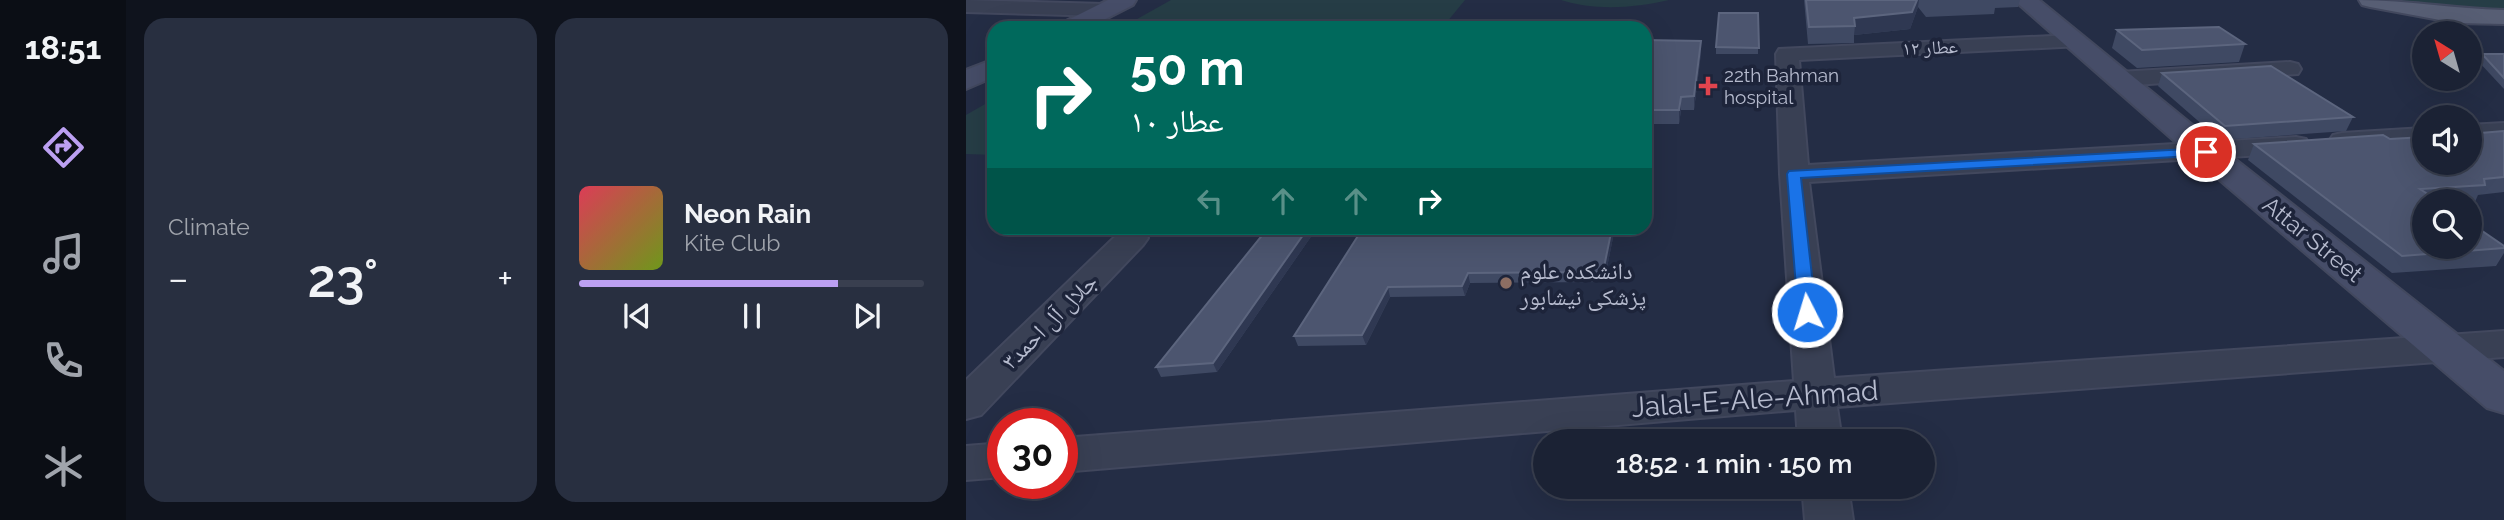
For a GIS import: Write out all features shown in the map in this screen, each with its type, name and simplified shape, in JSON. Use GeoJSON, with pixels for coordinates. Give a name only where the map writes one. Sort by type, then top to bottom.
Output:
{"type":"FeatureCollection","features":[{"type":"Feature","properties":{"kind":"main road"},"geometry":{"type":"LineString","coordinates":[[2370,0],[2456,16],[2504,17]]}},
{"type":"Feature","properties":{"kind":"main road"},"geometry":{"type":"LineString","coordinates":[[2419,11],[2504,38]]}},
{"type":"Feature","properties":{"kind":"street","name":"Attar Street"},"geometry":{"type":"LineString","coordinates":[[2025,0],[2504,396]]}},
{"type":"Feature","properties":{"kind":"street"},"geometry":{"type":"LineString","coordinates":[[966,6],[1115,5]]}},
{"type":"Feature","properties":{"kind":"street"},"geometry":{"type":"LineString","coordinates":[[1084,21],[1115,5]]}},
{"type":"Feature","properties":{"kind":"street","name":"عطار ۱۲"},"geometry":{"type":"LineString","coordinates":[[1794,174],[1787,54],[2073,41]]}},
{"type":"Feature","properties":{"kind":"street"},"geometry":{"type":"LineString","coordinates":[[2119,79],[2290,69]]}},
{"type":"Feature","properties":{"kind":"street"},"geometry":{"type":"LineString","coordinates":[[966,81],[987,70]]}},
{"type":"Feature","properties":{"kind":"street"},"geometry":{"type":"LineString","coordinates":[[2482,132],[2504,131]]}},
{"type":"Feature","properties":{"kind":"street"},"geometry":{"type":"LineString","coordinates":[[1819,429],[1794,174],[2206,152],[2412,137]]}},
{"type":"Feature","properties":{"kind":"street","name":"جلال آل احمد۳"},"geometry":{"type":"LineString","coordinates":[[966,404],[1132,238]]}},
{"type":"Feature","properties":{"kind":"street","name":"Jalal-E-Ale-Ahmad"},"geometry":{"type":"LineString","coordinates":[[1078,454],[1815,394],[2504,344]]}},
{"type":"Feature","properties":{"kind":"street"},"geometry":{"type":"LineString","coordinates":[[966,463],[987,461]]}},
{"type":"Feature","properties":{"kind":"street"},"geometry":{"type":"LineString","coordinates":[[1827,499],[1829,520]]}},
{"type":"Feature","properties":{"kind":"shaded area"},"geometry":{"type":"Polygon","coordinates":[[[1171,0],[1465,0],[1448,21],[1134,21],[1171,0]]]}},
{"type":"Feature","properties":{"kind":"shaded area"},"geometry":{"type":"Polygon","coordinates":[[[1561,0],[1669,0],[1615,7],[1587,6],[1561,0]]]}},
{"type":"Feature","properties":{"kind":"shaded area"},"geometry":{"type":"Polygon","coordinates":[[[2392,0],[2504,0],[2504,12],[2419,6],[2392,0]]]}},
{"type":"Feature","properties":{"kind":"shaded area"},"geometry":{"type":"Polygon","coordinates":[[[987,103],[987,155],[966,154],[966,115],[987,103]]]}},
{"type":"Feature","properties":{"kind":"building"},"geometry":{"type":"Polygon","coordinates":[[[1806,0],[1917,0],[1912,12],[1854,18],[1855,26],[1809,27],[1806,0]]]}},
{"type":"Feature","properties":{"kind":"building"},"geometry":{"type":"Polygon","coordinates":[[[1719,13],[1758,13],[1759,48],[1716,47],[1719,13]]]}},
{"type":"Feature","properties":{"kind":"building"},"geometry":{"type":"Polygon","coordinates":[[[2219,27],[2245,44],[2142,50],[2117,30],[2219,27]]]}},
{"type":"Feature","properties":{"kind":"building"},"geometry":{"type":"Polygon","coordinates":[[[1652,40],[1701,41],[1694,96],[1681,97],[1679,110],[1652,110],[1652,40]]]}},
{"type":"Feature","properties":{"kind":"building"},"geometry":{"type":"Polygon","coordinates":[[[2482,54],[2504,54],[2504,78],[2482,54]]]}},
{"type":"Feature","properties":{"kind":"building"},"geometry":{"type":"Polygon","coordinates":[[[2271,66],[2353,117],[2225,126],[2162,73],[2271,66]]]}},
{"type":"Feature","properties":{"kind":"building"},"geometry":{"type":"Polygon","coordinates":[[[2504,131],[2504,177],[2484,179],[2485,185],[2412,189],[2412,255],[2402,256],[2254,144],[2383,135],[2390,139],[2412,138],[2412,175],[2482,175],[2482,133],[2504,131]]]}},
{"type":"Feature","properties":{"kind":"building"},"geometry":{"type":"Polygon","coordinates":[[[2482,231],[2504,246],[2482,250],[2482,231]]]}},
{"type":"Feature","properties":{"kind":"building"},"geometry":{"type":"Polygon","coordinates":[[[1262,235],[1303,235],[1213,363],[1156,367],[1262,235]]]}},
{"type":"Feature","properties":{"kind":"building"},"geometry":{"type":"Polygon","coordinates":[[[1359,235],[1611,235],[1603,272],[1468,273],[1462,286],[1388,287],[1362,335],[1294,336],[1359,235]]]}},
{"type":"Feature","properties":{"kind":"place","name":"22th Bahman hospital"},"geometry":{"type":"Point","coordinates":[1708,86]}},
{"type":"Feature","properties":{"kind":"place","name":"دانشکده علوم پزشکی نیشابور"},"geometry":{"type":"Point","coordinates":[1506,283]}},
{"type":"Feature","properties":{"kind":"route"},"geometry":{"type":"LineString","coordinates":[[1807,312],[1794,174],[2206,152]]}}]}
